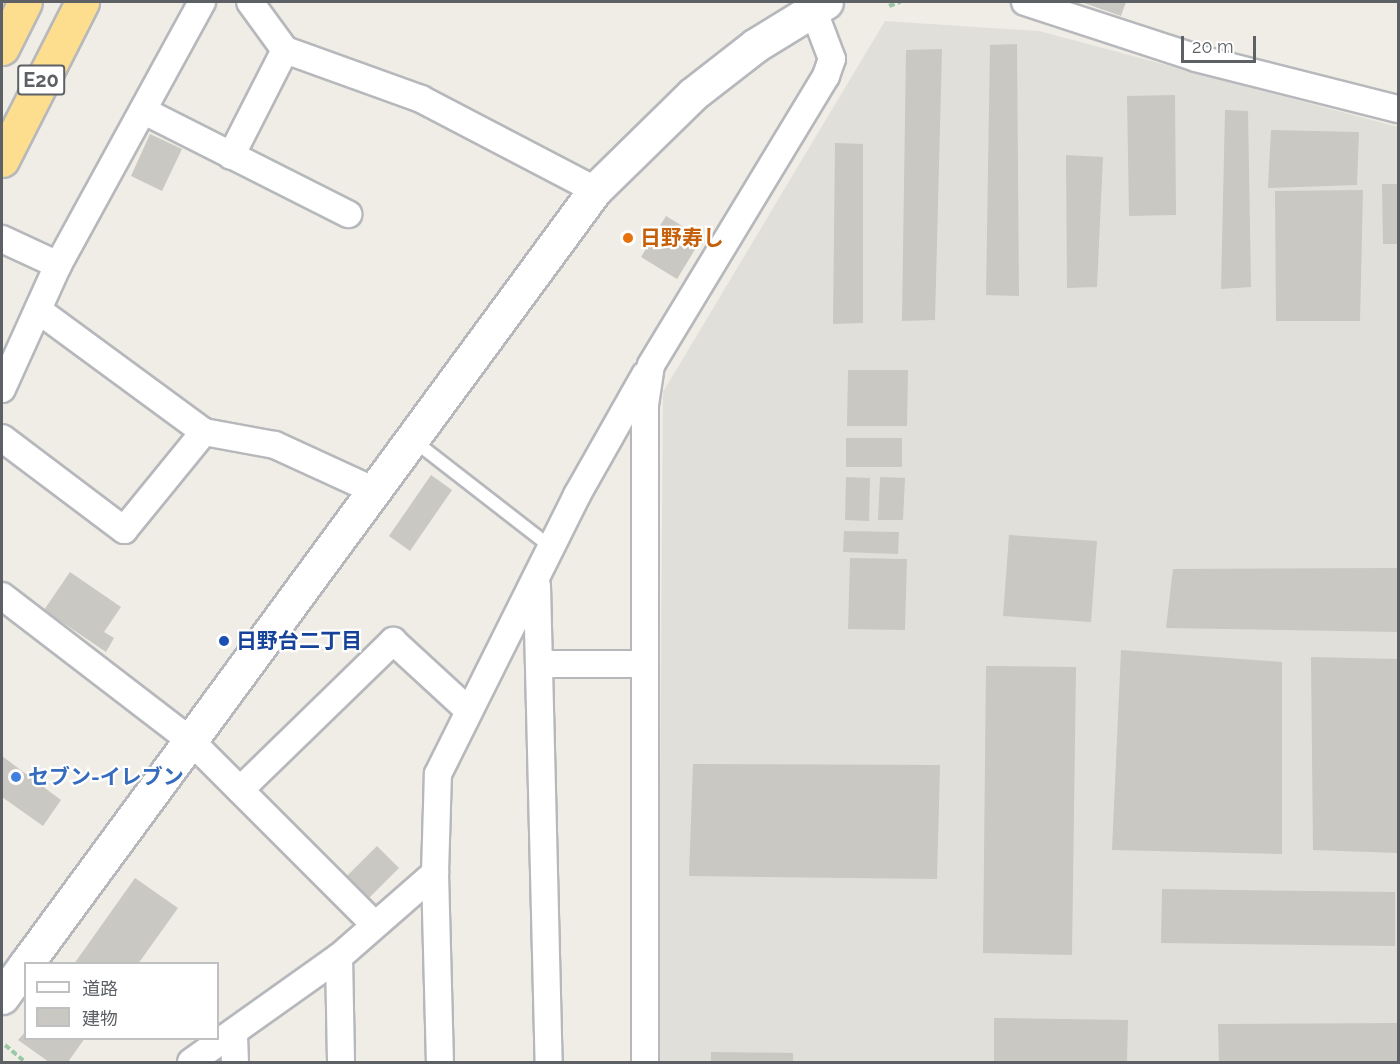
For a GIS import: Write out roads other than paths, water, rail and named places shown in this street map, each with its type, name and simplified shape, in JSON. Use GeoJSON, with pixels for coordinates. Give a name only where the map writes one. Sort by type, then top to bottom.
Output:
{"type":"FeatureCollection","features":[{"type":"Feature","properties":{"kind":"highway","name":"E20"},"geometry":{"type":"LineString","coordinates":[[2,48],[25,2]]}},
{"type":"Feature","properties":{"kind":"highway","name":"E20"},"geometry":{"type":"LineString","coordinates":[[2,160],[82,2]]}},
{"type":"Feature","properties":{"kind":"street"},"geometry":{"type":"LineString","coordinates":[[2,389],[58,265],[202,2]]}},
{"type":"Feature","properties":{"kind":"street"},"geometry":{"type":"LineString","coordinates":[[250,2],[285,50],[421,99],[595,190]]}},
{"type":"Feature","properties":{"kind":"street"},"geometry":{"type":"LineString","coordinates":[[1025,2],[1196,58],[1398,109]]}},
{"type":"Feature","properties":{"kind":"street"},"geometry":{"type":"LineString","coordinates":[[27,962],[410,438],[595,190],[693,94],[820,5],[832,59],[826,76],[651,365],[551,547],[537,582],[438,774],[435,873],[440,1062]]}},
{"type":"Feature","properties":{"kind":"street"},"geometry":{"type":"LineString","coordinates":[[231,156],[285,50]]}},
{"type":"Feature","properties":{"kind":"street"},"geometry":{"type":"LineString","coordinates":[[144,111],[348,214]]}},
{"type":"Feature","properties":{"kind":"street"},"geometry":{"type":"LineString","coordinates":[[2,239],[58,265]]}},
{"type":"Feature","properties":{"kind":"street"},"geometry":{"type":"LineString","coordinates":[[38,310],[204,432],[275,445],[373,490]]}},
{"type":"Feature","properties":{"kind":"street"},"geometry":{"type":"LineString","coordinates":[[645,1062],[645,405],[651,365]]}},
{"type":"Feature","properties":{"kind":"street"},"geometry":{"type":"LineString","coordinates":[[2,438],[124,530],[204,432]]}},
{"type":"Feature","properties":{"kind":"street"},"geometry":{"type":"LineString","coordinates":[[537,582],[549,1062]]}},
{"type":"Feature","properties":{"kind":"street"},"geometry":{"type":"LineString","coordinates":[[2,596],[190,740],[374,924]]}},
{"type":"Feature","properties":{"kind":"street"},"geometry":{"type":"LineString","coordinates":[[240,790],[393,641],[469,711]]}},
{"type":"Feature","properties":{"kind":"street"},"geometry":{"type":"LineString","coordinates":[[538,664],[644,664]]}},
{"type":"Feature","properties":{"kind":"street"},"geometry":{"type":"LineString","coordinates":[[191,1062],[234,1035],[339,957],[435,873]]}},
{"type":"Feature","properties":{"kind":"street"},"geometry":{"type":"LineString","coordinates":[[339,957],[341,1062]]}},
{"type":"Feature","properties":{"kind":"street"},"geometry":{"type":"LineString","coordinates":[[2,996],[24,967]]}},
{"type":"Feature","properties":{"kind":"street"},"geometry":{"type":"LineString","coordinates":[[234,1035],[235,1062]]}},
{"type":"Feature","properties":{"kind":"lane"},"geometry":{"type":"LineString","coordinates":[[410,438],[551,547]]}},
{"type":"Feature","properties":{"kind":"place","name":"日野寿し"},"geometry":{"type":"Point","coordinates":[628,238]}},
{"type":"Feature","properties":{"kind":"place","name":"日野台二丁目"},"geometry":{"type":"Point","coordinates":[224,641]}},
{"type":"Feature","properties":{"kind":"place","name":"セブン-イレブン"},"geometry":{"type":"Point","coordinates":[16,777]}}]}
